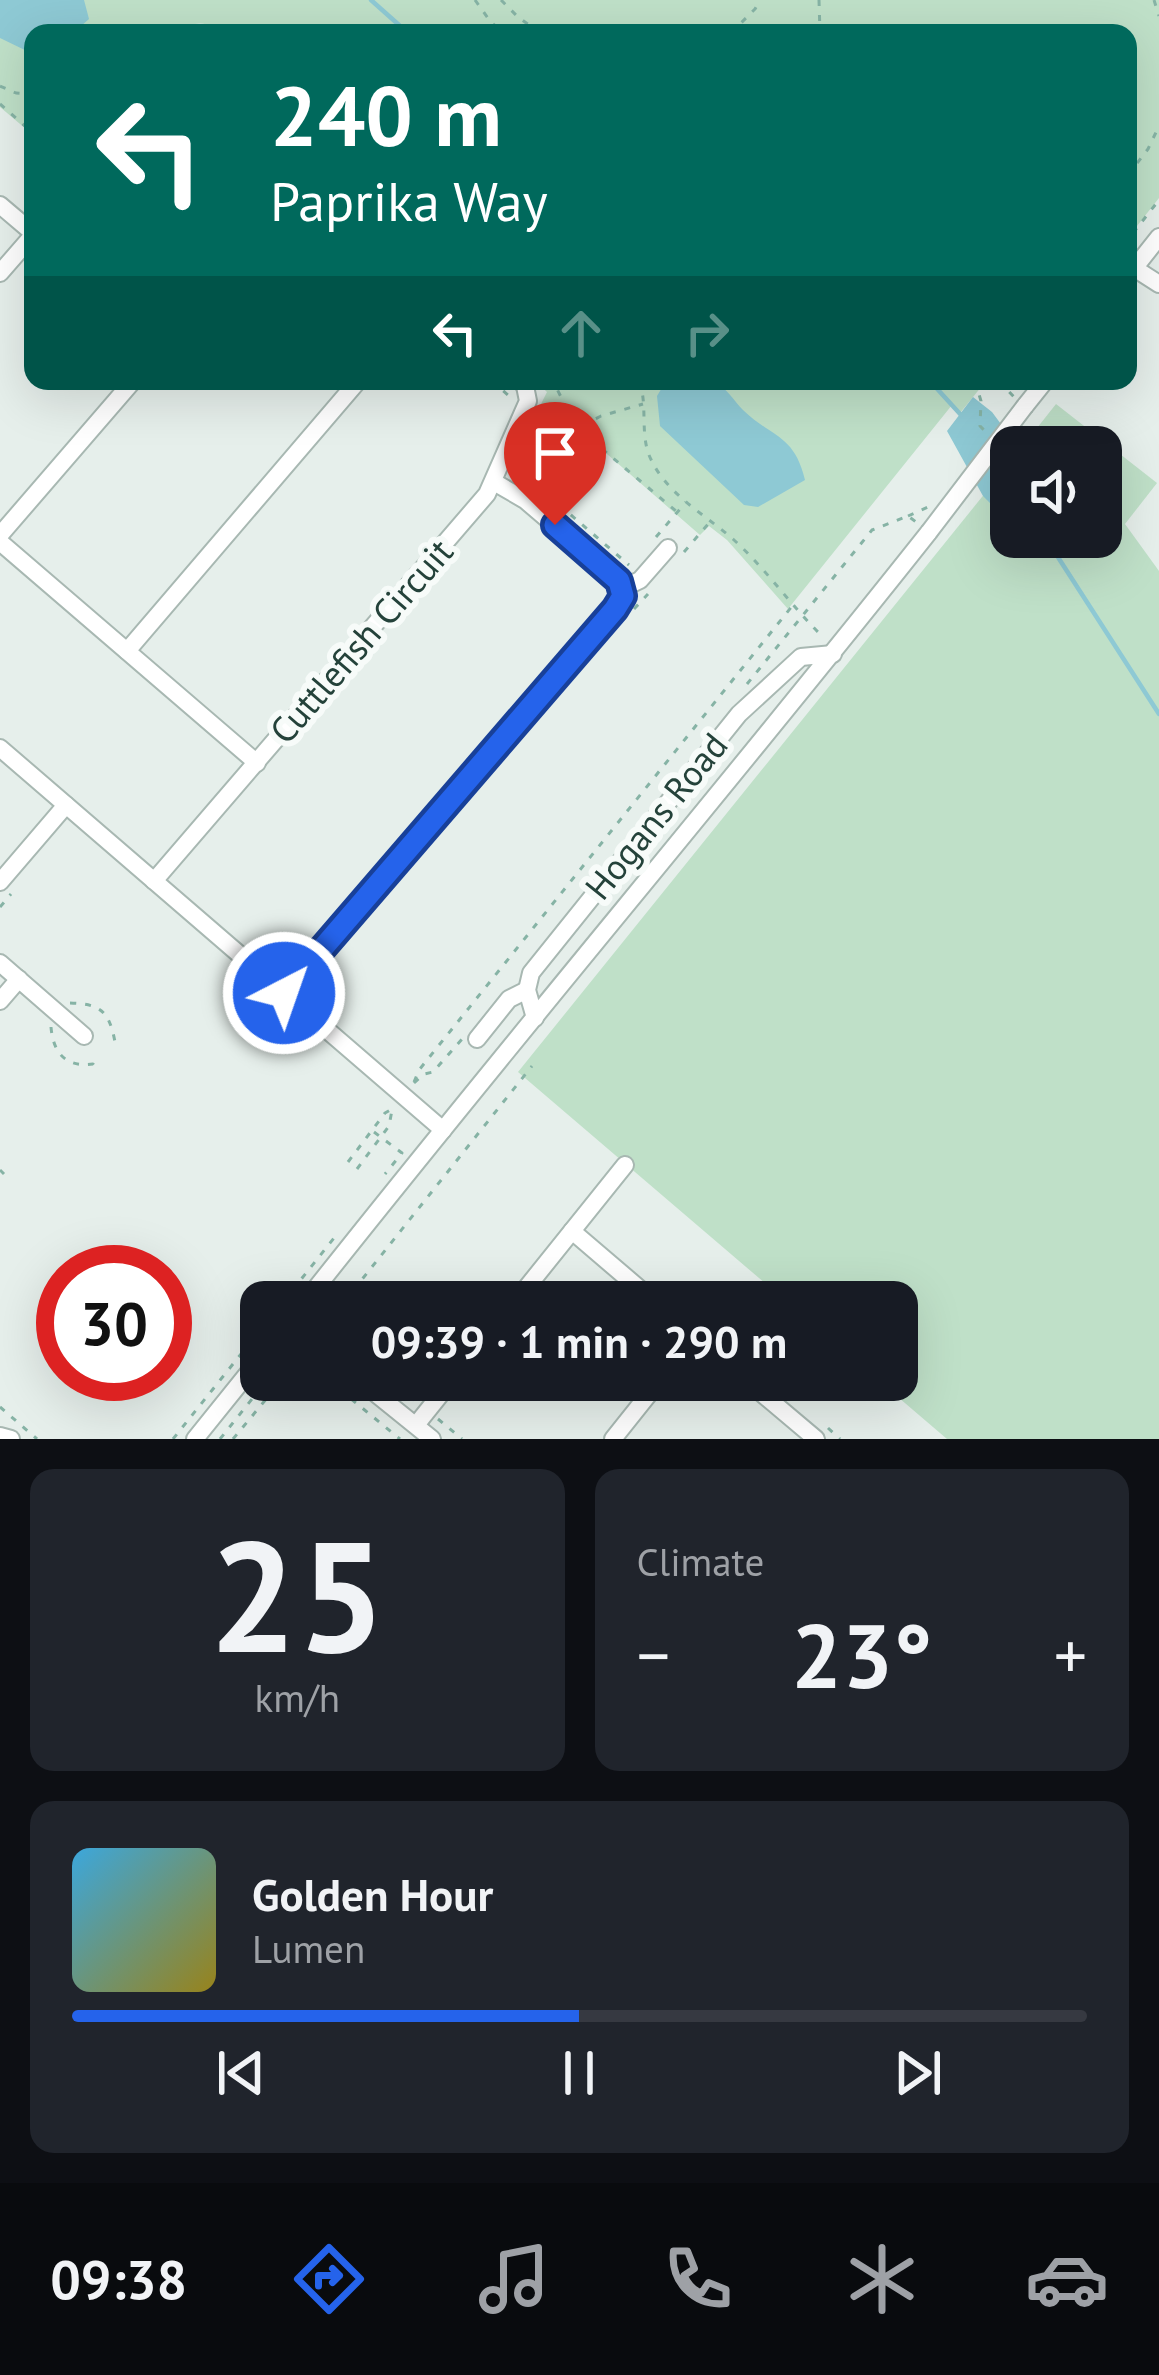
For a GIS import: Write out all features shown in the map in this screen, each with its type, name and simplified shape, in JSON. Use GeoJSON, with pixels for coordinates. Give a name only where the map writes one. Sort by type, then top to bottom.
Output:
{"type":"FeatureCollection","features":[{"type":"Feature","properties":{"kind":"street"},"geometry":{"type":"LineString","coordinates":[[0,205],[24,226]]}},
{"type":"Feature","properties":{"kind":"street"},"geometry":{"type":"LineString","coordinates":[[1137,264],[1159,237]]}},
{"type":"Feature","properties":{"kind":"street"},"geometry":{"type":"LineString","coordinates":[[0,273],[24,245]]}},
{"type":"Feature","properties":{"kind":"street"},"geometry":{"type":"LineString","coordinates":[[125,390],[0,539],[257,763]]}},
{"type":"Feature","properties":{"kind":"street"},"geometry":{"type":"LineString","coordinates":[[127,651],[350,390]]}},
{"type":"Feature","properties":{"kind":"street","name":"Cuttlefish Circuit"},"geometry":{"type":"LineString","coordinates":[[154,881],[479,504],[494,482],[528,400],[526,390]]}},
{"type":"Feature","properties":{"kind":"street","name":"Hogans Road"},"geometry":{"type":"LineString","coordinates":[[322,1281],[829,647],[929,532],[1020,403],[1035,390]]}},
{"type":"Feature","properties":{"kind":"street"},"geometry":{"type":"LineString","coordinates":[[284,993],[623,596],[614,577],[525,500],[494,482]]}},
{"type":"Feature","properties":{"kind":"street"},"geometry":{"type":"LineString","coordinates":[[622,588],[640,580],[668,548]]}},
{"type":"Feature","properties":{"kind":"street","name":"Hogans Road"},"geometry":{"type":"LineString","coordinates":[[477,1039],[509,999],[526,991],[535,968],[740,714],[801,657],[829,647]]}},
{"type":"Feature","properties":{"kind":"street"},"geometry":{"type":"LineString","coordinates":[[0,748],[443,1130]]}},
{"type":"Feature","properties":{"kind":"street"},"geometry":{"type":"LineString","coordinates":[[0,882],[66,806]]}},
{"type":"Feature","properties":{"kind":"street"},"geometry":{"type":"LineString","coordinates":[[0,963],[84,1036]]}},
{"type":"Feature","properties":{"kind":"street"},"geometry":{"type":"LineString","coordinates":[[0,1001],[19,980]]}},
{"type":"Feature","properties":{"kind":"street"},"geometry":{"type":"LineString","coordinates":[[526,991],[535,1018]]}},
{"type":"Feature","properties":{"kind":"street"},"geometry":{"type":"LineString","coordinates":[[532,1281],[625,1165]]}},
{"type":"Feature","properties":{"kind":"street"},"geometry":{"type":"LineString","coordinates":[[572,1232],[639,1281]]}},
{"type":"Feature","properties":{"kind":"street"},"geometry":{"type":"LineString","coordinates":[[195,1439],[240,1383]]}},
{"type":"Feature","properties":{"kind":"street"},"geometry":{"type":"LineString","coordinates":[[386,1401],[432,1439]]}},
{"type":"Feature","properties":{"kind":"street"},"geometry":{"type":"LineString","coordinates":[[416,1425],[435,1401]]}},
{"type":"Feature","properties":{"kind":"street"},"geometry":{"type":"LineString","coordinates":[[613,1439],[644,1401]]}},
{"type":"Feature","properties":{"kind":"street"},"geometry":{"type":"LineString","coordinates":[[771,1401],[815,1439]]}},
{"type":"Feature","properties":{"kind":"street"},"geometry":{"type":"LineString","coordinates":[[0,1436],[11,1439]]}},
{"type":"Feature","properties":{"kind":"path"},"geometry":{"type":"LineString","coordinates":[[501,0],[528,24]]}},
{"type":"Feature","properties":{"kind":"path"},"geometry":{"type":"LineString","coordinates":[[740,24],[760,0]]}},
{"type":"Feature","properties":{"kind":"path"},"geometry":{"type":"LineString","coordinates":[[1154,0],[1159,16]]}},
{"type":"Feature","properties":{"kind":"path"},"geometry":{"type":"LineString","coordinates":[[0,104],[24,125]]}},
{"type":"Feature","properties":{"kind":"path"},"geometry":{"type":"LineString","coordinates":[[1137,163],[1159,126]]}},
{"type":"Feature","properties":{"kind":"path"},"geometry":{"type":"LineString","coordinates":[[1137,228],[1159,200]]}},
{"type":"Feature","properties":{"kind":"path"},"geometry":{"type":"LineString","coordinates":[[502,390],[512,407]]}},
{"type":"Feature","properties":{"kind":"path"},"geometry":{"type":"LineString","coordinates":[[558,390],[576,427],[678,512]]}},
{"type":"Feature","properties":{"kind":"path"},"geometry":{"type":"LineString","coordinates":[[641,390],[649,454],[664,478],[735,541],[829,647]]}},
{"type":"Feature","properties":{"kind":"path"},"geometry":{"type":"LineString","coordinates":[[978,390],[980,426],[990,435]]}},
{"type":"Feature","properties":{"kind":"path"},"geometry":{"type":"LineString","coordinates":[[1008,390],[1020,403]]}},
{"type":"Feature","properties":{"kind":"path"},"geometry":{"type":"LineString","coordinates":[[533,483],[559,443],[579,427],[644,404]]}},
{"type":"Feature","properties":{"kind":"path"},"geometry":{"type":"LineString","coordinates":[[524,475],[631,567]]}},
{"type":"Feature","properties":{"kind":"path"},"geometry":{"type":"LineString","coordinates":[[802,617],[872,530],[908,515]]}},
{"type":"Feature","properties":{"kind":"path"},"geometry":{"type":"LineString","coordinates":[[414,1084],[419,1070],[794,605]]}},
{"type":"Feature","properties":{"kind":"path"},"geometry":{"type":"LineString","coordinates":[[71,1004],[85,1003],[102,1011],[111,1022],[115,1042]]}},
{"type":"Feature","properties":{"kind":"path"},"geometry":{"type":"LineString","coordinates":[[52,1028],[55,1048],[63,1058],[95,1066]]}},
{"type":"Feature","properties":{"kind":"path"},"geometry":{"type":"LineString","coordinates":[[361,1281],[532,1066]]}},
{"type":"Feature","properties":{"kind":"path"},"geometry":{"type":"LineString","coordinates":[[347,1162],[392,1108],[388,1126],[357,1169]]}},
{"type":"Feature","properties":{"kind":"path"},"geometry":{"type":"LineString","coordinates":[[371,1130],[402,1153],[377,1184]]}},
{"type":"Feature","properties":{"kind":"path"},"geometry":{"type":"LineString","coordinates":[[300,1281],[339,1233]]}},
{"type":"Feature","properties":{"kind":"path"},"geometry":{"type":"LineString","coordinates":[[173,1439],[240,1355]]}},
{"type":"Feature","properties":{"kind":"path"},"geometry":{"type":"LineString","coordinates":[[220,1439],[250,1401]]}},
{"type":"Feature","properties":{"kind":"path"},"geometry":{"type":"LineString","coordinates":[[233,1439],[265,1401]]}},
{"type":"Feature","properties":{"kind":"path"},"geometry":{"type":"LineString","coordinates":[[354,1401],[400,1439]]}},
{"type":"Feature","properties":{"kind":"path"},"geometry":{"type":"LineString","coordinates":[[0,1407],[37,1439]]}},
{"type":"Feature","properties":{"kind":"green space"},"geometry":{"type":"Polygon","coordinates":[[[0,0],[1159,0],[1159,198],[1137,226],[1137,24],[24,24],[24,127],[0,107],[0,0]]]}},
{"type":"Feature","properties":{"kind":"green space"},"geometry":{"type":"Polygon","coordinates":[[[979,390],[960,413],[952,405],[788,609],[727,540],[709,526],[700,535],[584,434],[539,485],[512,462],[547,392],[979,390]]]}},
{"type":"Feature","properties":{"kind":"green space"},"geometry":{"type":"Polygon","coordinates":[[[1056,404],[1084,426],[1039,426],[1056,404]]]}},
{"type":"Feature","properties":{"kind":"green space"},"geometry":{"type":"Polygon","coordinates":[[[1122,456],[1157,483],[1125,524],[1159,571],[1159,1439],[947,1439],[903,1401],[918,1401],[918,1281],[762,1281],[518,1072],[990,487],[990,558],[1122,558],[1122,456]]]}},
{"type":"Feature","properties":{"kind":"water"},"geometry":{"type":"Polygon","coordinates":[[[0,0],[84,0],[89,19],[83,24],[24,24],[24,50],[0,38],[0,0]]]}},
{"type":"Feature","properties":{"kind":"water"},"geometry":{"type":"Polygon","coordinates":[[[661,390],[726,390],[788,445],[805,480],[758,507],[744,505],[660,426],[661,390]]]}},
{"type":"Feature","properties":{"kind":"water"},"geometry":{"type":"Polygon","coordinates":[[[973,397],[1002,426],[990,426],[990,503],[983,496],[947,431],[973,397]]]}},
{"type":"Feature","properties":{"kind":"waterway"},"geometry":{"type":"LineString","coordinates":[[371,0],[398,24]]}},
{"type":"Feature","properties":{"kind":"waterway"},"geometry":{"type":"LineString","coordinates":[[938,390],[961,415]]}},
{"type":"Feature","properties":{"kind":"waterway"},"geometry":{"type":"LineString","coordinates":[[1059,558],[1159,714]]}},
{"type":"Feature","properties":{"kind":"route"},"geometry":{"type":"LineString","coordinates":[[284,993],[623,596],[619,581],[555,525]]}}]}
